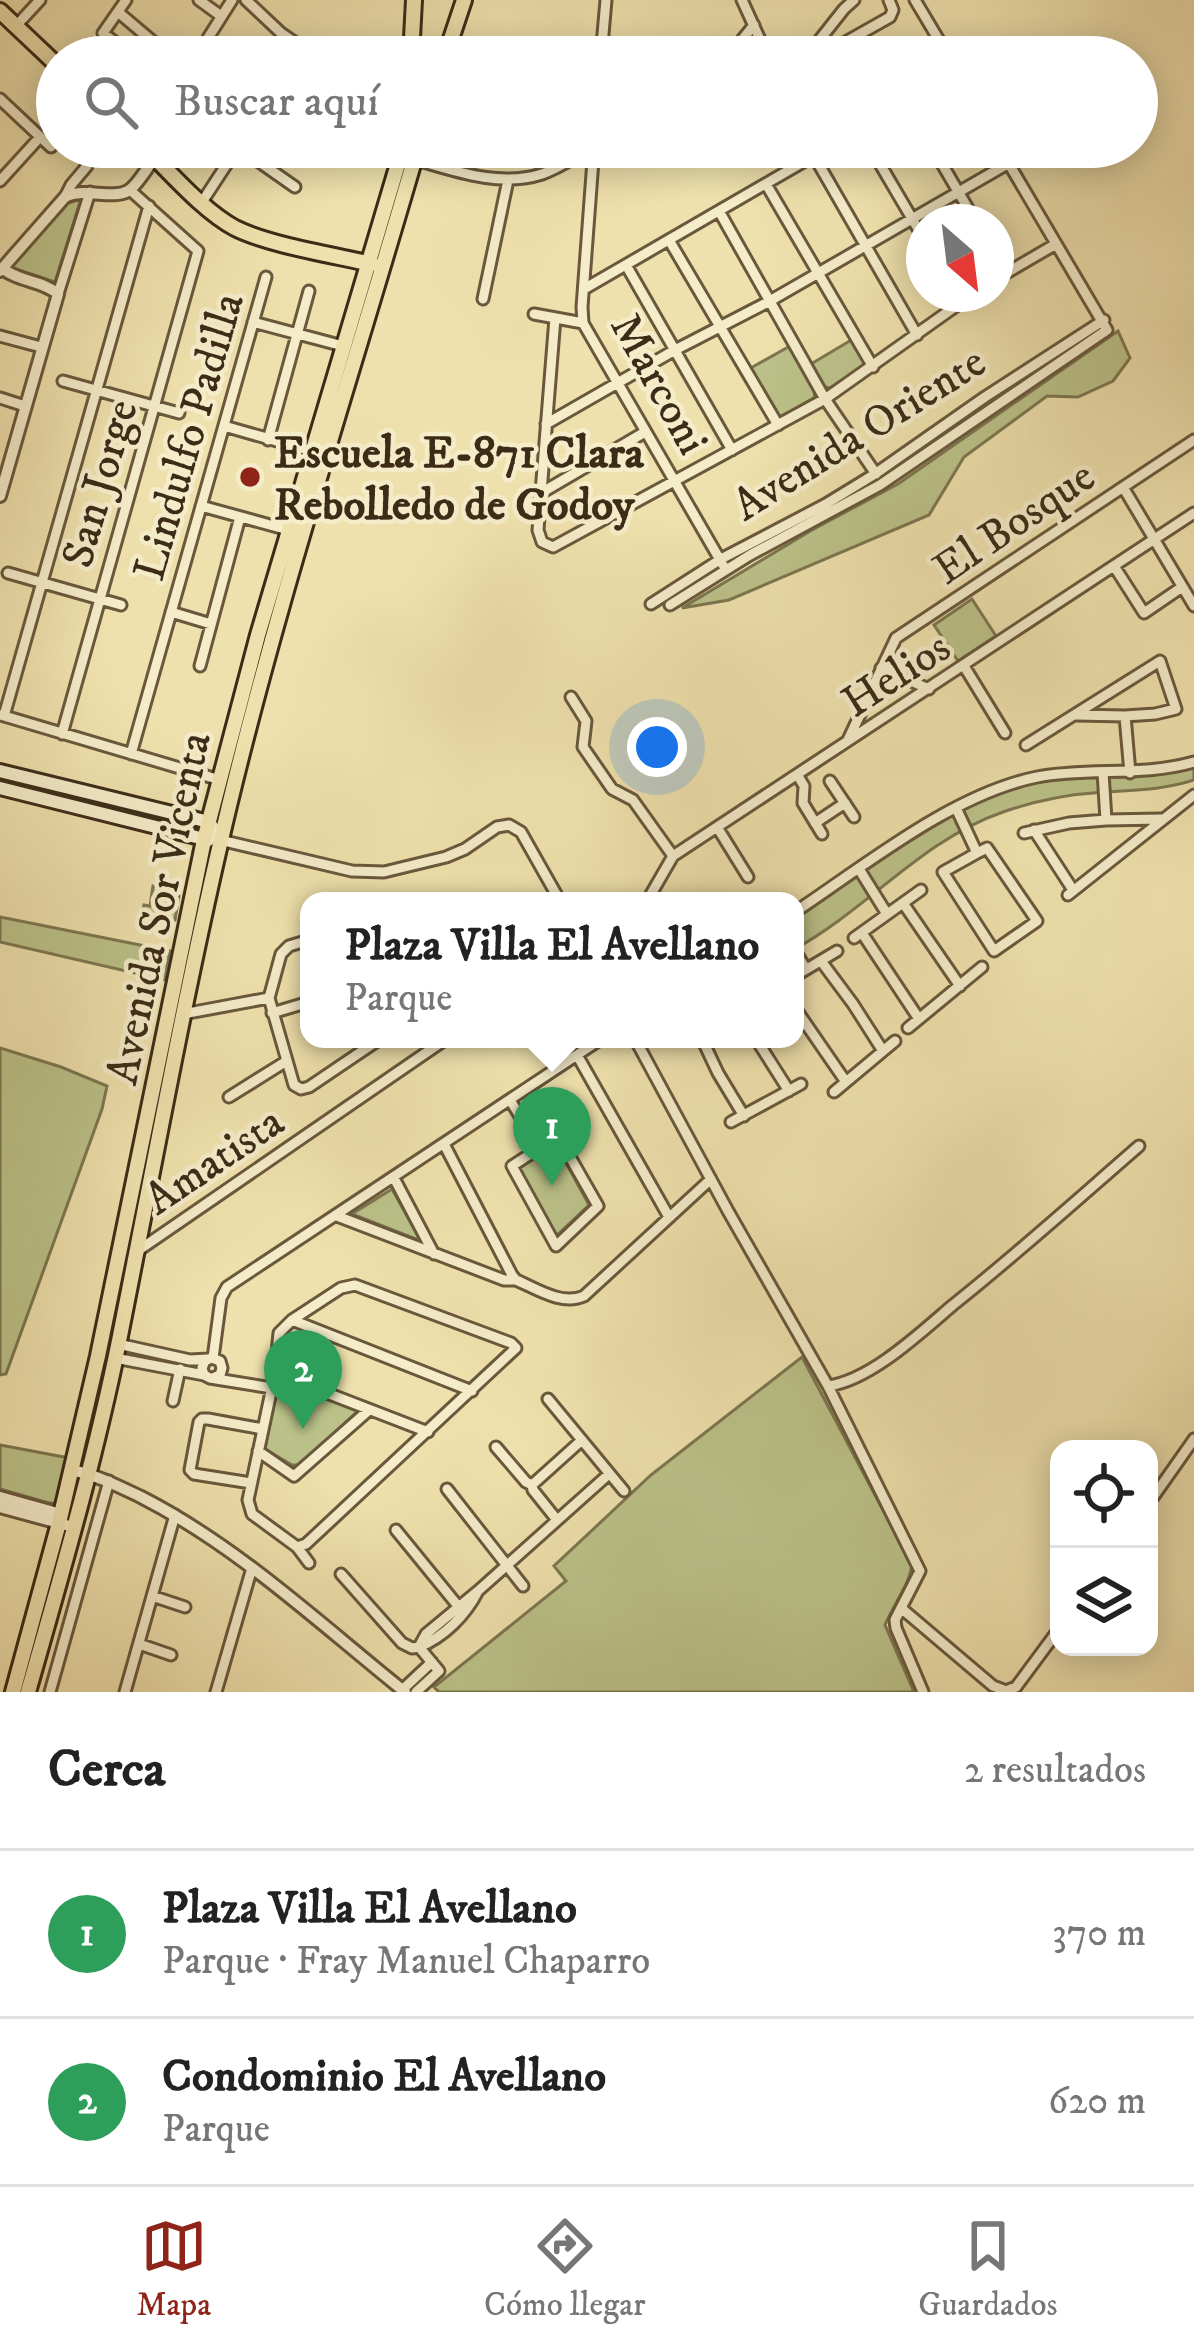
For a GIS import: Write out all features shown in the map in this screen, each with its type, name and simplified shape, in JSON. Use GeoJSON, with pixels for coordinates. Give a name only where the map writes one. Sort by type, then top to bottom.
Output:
{"type":"FeatureCollection","features":[{"type":"Feature","properties":{"kind":"main road"},"geometry":{"type":"LineString","coordinates":[[412,36],[414,0]]}},
{"type":"Feature","properties":{"kind":"main road"},"geometry":{"type":"LineString","coordinates":[[452,36],[464,0]]}},
{"type":"Feature","properties":{"kind":"main road"},"geometry":{"type":"LineString","coordinates":[[0,10],[36,45]]}},
{"type":"Feature","properties":{"kind":"main road"},"geometry":{"type":"LineString","coordinates":[[171,168],[202,202],[244,232],[375,265]]}},
{"type":"Feature","properties":{"kind":"main road","name":"Avenida Sor Vicenta"},"geometry":{"type":"LineString","coordinates":[[14,1692],[65,1522],[89,1473],[117,1351],[143,1219],[136,1210],[185,1007],[212,840],[209,823],[220,780],[405,168]]}},
{"type":"Feature","properties":{"kind":"main road","name":"Avenida Sor Vicenta"},"geometry":{"type":"LineString","coordinates":[[28,1692],[65,1522],[71,1470],[140,1193],[174,986],[273,638],[312,451],[343,346],[375,265]]}},
{"type":"Feature","properties":{"kind":"main road"},"geometry":{"type":"LineString","coordinates":[[0,771],[209,823]]}},
{"type":"Feature","properties":{"kind":"main road"},"geometry":{"type":"LineString","coordinates":[[38,798],[42,785],[49,783]]}},
{"type":"Feature","properties":{"kind":"main road"},"geometry":{"type":"LineString","coordinates":[[0,788],[212,840]]}},
{"type":"Feature","properties":{"kind":"main road"},"geometry":{"type":"LineString","coordinates":[[140,824],[142,806]]}},
{"type":"Feature","properties":{"kind":"main road"},"geometry":{"type":"LineString","coordinates":[[174,986],[185,1007]]}},
{"type":"Feature","properties":{"kind":"main road"},"geometry":{"type":"LineString","coordinates":[[103,1334],[108,1350],[117,1351]]}},
{"type":"Feature","properties":{"kind":"street"},"geometry":{"type":"LineString","coordinates":[[16,26],[40,0]]}},
{"type":"Feature","properties":{"kind":"street"},"geometry":{"type":"LineString","coordinates":[[106,36],[103,33],[126,0]]}},
{"type":"Feature","properties":{"kind":"street"},"geometry":{"type":"LineString","coordinates":[[199,0],[221,16]]}},
{"type":"Feature","properties":{"kind":"street"},"geometry":{"type":"LineString","coordinates":[[211,36],[232,0]]}},
{"type":"Feature","properties":{"kind":"street"},"geometry":{"type":"LineString","coordinates":[[246,0],[285,36]]}},
{"type":"Feature","properties":{"kind":"street"},"geometry":{"type":"LineString","coordinates":[[603,36],[606,0]]}},
{"type":"Feature","properties":{"kind":"street"},"geometry":{"type":"LineString","coordinates":[[742,0],[759,36]]}},
{"type":"Feature","properties":{"kind":"street"},"geometry":{"type":"LineString","coordinates":[[823,36],[854,0]]}},
{"type":"Feature","properties":{"kind":"street"},"geometry":{"type":"LineString","coordinates":[[856,36],[890,17],[889,0]]}},
{"type":"Feature","properties":{"kind":"street"},"geometry":{"type":"LineString","coordinates":[[915,0],[936,36]]}},
{"type":"Feature","properties":{"kind":"street"},"geometry":{"type":"LineString","coordinates":[[118,12],[148,36]]}},
{"type":"Feature","properties":{"kind":"street"},"geometry":{"type":"LineString","coordinates":[[745,36],[754,25]]}},
{"type":"Feature","properties":{"kind":"street"},"geometry":{"type":"LineString","coordinates":[[133,36],[139,27]]}},
{"type":"Feature","properties":{"kind":"street"},"geometry":{"type":"LineString","coordinates":[[0,98],[36,133]]}},
{"type":"Feature","properties":{"kind":"street"},"geometry":{"type":"LineString","coordinates":[[0,181],[36,141]]}},
{"type":"Feature","properties":{"kind":"street"},"geometry":{"type":"LineString","coordinates":[[54,291],[1,270],[86,168]]}},
{"type":"Feature","properties":{"kind":"street"},"geometry":{"type":"LineString","coordinates":[[65,197],[77,192],[130,190],[143,168]]}},
{"type":"Feature","properties":{"kind":"street"},"geometry":{"type":"LineString","coordinates":[[202,202],[224,168]]}},
{"type":"Feature","properties":{"kind":"street"},"geometry":{"type":"LineString","coordinates":[[268,168],[296,187]]}},
{"type":"Feature","properties":{"kind":"street"},"geometry":{"type":"LineString","coordinates":[[456,168],[508,180],[554,168]]}},
{"type":"Feature","properties":{"kind":"street","name":"Marconi"},"geometry":{"type":"LineString","coordinates":[[592,168],[583,323],[723,564]]}},
{"type":"Feature","properties":{"kind":"street"},"geometry":{"type":"LineString","coordinates":[[584,289],[793,168]]}},
{"type":"Feature","properties":{"kind":"street"},"geometry":{"type":"LineString","coordinates":[[821,168],[916,335]]}},
{"type":"Feature","properties":{"kind":"street"},"geometry":{"type":"LineString","coordinates":[[882,168],[906,208]]}},
{"type":"Feature","properties":{"kind":"street"},"geometry":{"type":"LineString","coordinates":[[944,168],[965,204]]}},
{"type":"Feature","properties":{"kind":"street"},"geometry":{"type":"LineString","coordinates":[[938,204],[1002,168]]}},
{"type":"Feature","properties":{"kind":"street"},"geometry":{"type":"LineString","coordinates":[[1011,168],[1056,244],[1014,268]]}},
{"type":"Feature","properties":{"kind":"street"},"geometry":{"type":"LineString","coordinates":[[483,299],[508,180]]}},
{"type":"Feature","properties":{"kind":"street"},"geometry":{"type":"LineString","coordinates":[[766,184],[873,367]]}},
{"type":"Feature","properties":{"kind":"street"},"geometry":{"type":"LineString","coordinates":[[130,190],[149,206],[2,716],[220,780]]}},
{"type":"Feature","properties":{"kind":"street"},"geometry":{"type":"LineString","coordinates":[[0,496],[4,465],[25,406],[54,291],[90,192]]}},
{"type":"Feature","properties":{"kind":"street","name":"San Jorge"},"geometry":{"type":"LineString","coordinates":[[62,734],[198,251],[149,206]]}},
{"type":"Feature","properties":{"kind":"street"},"geometry":{"type":"LineString","coordinates":[[719,211],[825,399],[878,479]]}},
{"type":"Feature","properties":{"kind":"street"},"geometry":{"type":"LineString","coordinates":[[547,424],[906,223]]}},
{"type":"Feature","properties":{"kind":"street"},"geometry":{"type":"LineString","coordinates":[[669,240],[778,425]]}},
{"type":"Feature","properties":{"kind":"street","name":"Avenida Oriente"},"geometry":{"type":"LineString","coordinates":[[651,604],[878,479],[1106,326],[1056,244]]}},
{"type":"Feature","properties":{"kind":"street"},"geometry":{"type":"LineString","coordinates":[[626,265],[732,450]]}},
{"type":"Feature","properties":{"kind":"street","name":"Lindulfo Padilla"},"geometry":{"type":"LineString","coordinates":[[131,754],[266,277]]}},
{"type":"Feature","properties":{"kind":"street"},"geometry":{"type":"LineString","coordinates":[[268,440],[309,291]]}},
{"type":"Feature","properties":{"kind":"street"},"geometry":{"type":"LineString","coordinates":[[555,318],[538,535],[545,544],[557,547],[825,399],[942,312]]}},
{"type":"Feature","properties":{"kind":"street"},"geometry":{"type":"LineString","coordinates":[[533,314],[583,323]]}},
{"type":"Feature","properties":{"kind":"street"},"geometry":{"type":"LineString","coordinates":[[253,322],[343,346]]}},
{"type":"Feature","properties":{"kind":"street"},"geometry":{"type":"LineString","coordinates":[[0,336],[41,347]]}},
{"type":"Feature","properties":{"kind":"street"},"geometry":{"type":"LineString","coordinates":[[63,381],[179,413]]}},
{"type":"Feature","properties":{"kind":"street"},"geometry":{"type":"LineString","coordinates":[[0,398],[25,406]]}},
{"type":"Feature","properties":{"kind":"street"},"geometry":{"type":"LineString","coordinates":[[224,427],[312,451]]}},
{"type":"Feature","properties":{"kind":"street"},"geometry":{"type":"LineString","coordinates":[[541,493],[645,432]]}},
{"type":"Feature","properties":{"kind":"street","name":"El Bosque"},"geometry":{"type":"LineString","coordinates":[[845,745],[896,638],[1194,440]]}},
{"type":"Feature","properties":{"kind":"street"},"geometry":{"type":"LineString","coordinates":[[1123,487],[1194,606]]}},
{"type":"Feature","properties":{"kind":"street"},"geometry":{"type":"LineString","coordinates":[[201,506],[296,532]]}},
{"type":"Feature","properties":{"kind":"street","name":"Helios"},"geometry":{"type":"LineString","coordinates":[[673,856],[1194,513]]}},
{"type":"Feature","properties":{"kind":"street"},"geometry":{"type":"LineString","coordinates":[[200,666],[241,518]]}},
{"type":"Feature","properties":{"kind":"street","name":"Avenida Oriente"},"geometry":{"type":"LineString","coordinates":[[670,605],[723,564]]}},
{"type":"Feature","properties":{"kind":"street"},"geometry":{"type":"LineString","coordinates":[[1114,566],[1144,613],[1182,587]]}},
{"type":"Feature","properties":{"kind":"street"},"geometry":{"type":"LineString","coordinates":[[8,573],[121,605]]}},
{"type":"Feature","properties":{"kind":"street","name":"Lindulfo Padilla"},"geometry":{"type":"LineString","coordinates":[[171,612],[212,624]]}},
{"type":"Feature","properties":{"kind":"street"},"geometry":{"type":"LineString","coordinates":[[1026,745],[1160,661],[1176,709],[1125,716],[1075,715]]}},
{"type":"Feature","properties":{"kind":"street"},"geometry":{"type":"LineString","coordinates":[[964,667],[1005,733]]}},
{"type":"Feature","properties":{"kind":"street"},"geometry":{"type":"LineString","coordinates":[[881,668],[929,689]]}},
{"type":"Feature","properties":{"kind":"street"},"geometry":{"type":"LineString","coordinates":[[571,697],[586,721],[583,747],[612,789],[633,800],[673,856],[656,890]]}},
{"type":"Feature","properties":{"kind":"street"},"geometry":{"type":"LineString","coordinates":[[1125,716],[1130,772]]}},
{"type":"Feature","properties":{"kind":"street"},"geometry":{"type":"LineString","coordinates":[[804,906],[986,793],[1054,775],[1130,772],[1194,762]]}},
{"type":"Feature","properties":{"kind":"street"},"geometry":{"type":"LineString","coordinates":[[1103,772],[1106,820]]}},
{"type":"Feature","properties":{"kind":"street"},"geometry":{"type":"LineString","coordinates":[[798,776],[804,786],[803,802],[822,834]]}},
{"type":"Feature","properties":{"kind":"street"},"geometry":{"type":"LineString","coordinates":[[830,781],[854,817]]}},
{"type":"Feature","properties":{"kind":"street"},"geometry":{"type":"LineString","coordinates":[[1163,819],[1106,820],[1029,832],[1070,893],[1194,795]]}},
{"type":"Feature","properties":{"kind":"street"},"geometry":{"type":"LineString","coordinates":[[815,823],[845,802]]}},
{"type":"Feature","properties":{"kind":"street"},"geometry":{"type":"LineString","coordinates":[[956,808],[977,853]]}},
{"type":"Feature","properties":{"kind":"street"},"geometry":{"type":"LineString","coordinates":[[212,840],[352,871],[384,872],[457,853],[509,825],[521,832],[555,892]]}},
{"type":"Feature","properties":{"kind":"street"},"geometry":{"type":"LineString","coordinates":[[717,827],[748,877]]}},
{"type":"Feature","properties":{"kind":"street"},"geometry":{"type":"LineString","coordinates":[[987,848],[1037,921],[994,951],[943,872],[977,853],[987,848]]}},
{"type":"Feature","properties":{"kind":"street"},"geometry":{"type":"LineString","coordinates":[[859,869],[887,914]]}},
{"type":"Feature","properties":{"kind":"street"},"geometry":{"type":"LineString","coordinates":[[919,1019],[858,935],[921,890]]}},
{"type":"Feature","properties":{"kind":"street"},"geometry":{"type":"LineString","coordinates":[[903,903],[960,986]]}},
{"type":"Feature","properties":{"kind":"street"},"geometry":{"type":"LineString","coordinates":[[300,943],[281,954],[269,998],[294,1085],[307,1088],[367,1048]]}},
{"type":"Feature","properties":{"kind":"street"},"geometry":{"type":"LineString","coordinates":[[804,966],[806,969],[837,951]]}},
{"type":"Feature","properties":{"kind":"street"},"geometry":{"type":"LineString","coordinates":[[820,961],[883,1051]]}},
{"type":"Feature","properties":{"kind":"street"},"geometry":{"type":"LineString","coordinates":[[908,1028],[982,967]]}},
{"type":"Feature","properties":{"kind":"street"},"geometry":{"type":"LineString","coordinates":[[185,1007],[269,998]]}},
{"type":"Feature","properties":{"kind":"street"},"geometry":{"type":"LineString","coordinates":[[272,1013],[300,1004]]}},
{"type":"Feature","properties":{"kind":"street"},"geometry":{"type":"LineString","coordinates":[[804,1021],[846,1082]]}},
{"type":"Feature","properties":{"kind":"street"},"geometry":{"type":"LineString","coordinates":[[834,1092],[895,1041]]}},
{"type":"Feature","properties":{"kind":"street","name":"Amatista"},"geometry":{"type":"LineString","coordinates":[[136,1252],[433,1048]]}},
{"type":"Feature","properties":{"kind":"street"},"geometry":{"type":"LineString","coordinates":[[208,1376],[202,1368],[211,1358],[225,1290],[588,1048]]}},
{"type":"Feature","properties":{"kind":"street"},"geometry":{"type":"LineString","coordinates":[[640,1048],[828,1386],[920,1570],[896,1628],[923,1692]]}},
{"type":"Feature","properties":{"kind":"street"},"geometry":{"type":"LineString","coordinates":[[707,1048],[743,1116]]}},
{"type":"Feature","properties":{"kind":"street"},"geometry":{"type":"LineString","coordinates":[[762,1048],[789,1091]]}},
{"type":"Feature","properties":{"kind":"street"},"geometry":{"type":"LineString","coordinates":[[577,1055],[669,1217]]}},
{"type":"Feature","properties":{"kind":"street"},"geometry":{"type":"LineString","coordinates":[[229,1097],[285,1062]]}},
{"type":"Feature","properties":{"kind":"street"},"geometry":{"type":"LineString","coordinates":[[731,1122],[801,1084]]}},
{"type":"Feature","properties":{"kind":"street"},"geometry":{"type":"LineString","coordinates":[[510,1100],[539,1148]]}},
{"type":"Feature","properties":{"kind":"street"},"geometry":{"type":"LineString","coordinates":[[558,1136],[598,1206],[556,1246],[512,1166],[539,1148],[558,1136]]}},
{"type":"Feature","properties":{"kind":"street"},"geometry":{"type":"LineString","coordinates":[[444,1144],[516,1280]]}},
{"type":"Feature","properties":{"kind":"street"},"geometry":{"type":"LineString","coordinates":[[828,1386],[843,1384],[917,1335],[1139,1146]]}},
{"type":"Feature","properties":{"kind":"street"},"geometry":{"type":"LineString","coordinates":[[394,1178],[434,1254]]}},
{"type":"Feature","properties":{"kind":"street"},"geometry":{"type":"LineString","coordinates":[[337,1216],[504,1280],[516,1280],[563,1300],[577,1300],[711,1179]]}},
{"type":"Feature","properties":{"kind":"street"},"geometry":{"type":"LineString","coordinates":[[297,1547],[306,1544],[428,1432],[515,1351],[515,1345],[355,1285],[341,1288],[279,1333],[248,1500],[252,1514],[297,1547],[309,1563]]}},
{"type":"Feature","properties":{"kind":"street"},"geometry":{"type":"LineString","coordinates":[[292,1320],[472,1390]]}},
{"type":"Feature","properties":{"kind":"street"},"geometry":{"type":"LineString","coordinates":[[117,1351],[211,1358],[220,1361],[236,1383]]}},
{"type":"Feature","properties":{"kind":"street"},"geometry":{"type":"LineString","coordinates":[[117,1351],[180,1370],[272,1388]]}},
{"type":"Feature","properties":{"kind":"street"},"geometry":{"type":"LineString","coordinates":[[208,1376],[220,1375],[222,1368]]}},
{"type":"Feature","properties":{"kind":"street"},"geometry":{"type":"LineString","coordinates":[[173,1401],[180,1370]]}},
{"type":"Feature","properties":{"kind":"street"},"geometry":{"type":"LineString","coordinates":[[275,1373],[428,1432]]}},
{"type":"Feature","properties":{"kind":"street"},"geometry":{"type":"LineString","coordinates":[[548,1399],[624,1491]]}},
{"type":"Feature","properties":{"kind":"street"},"geometry":{"type":"LineString","coordinates":[[294,1476],[369,1410]]}},
{"type":"Feature","properties":{"kind":"street"},"geometry":{"type":"LineString","coordinates":[[251,1483],[190,1470],[199,1422],[208,1419],[263,1430]]}},
{"type":"Feature","properties":{"kind":"street"},"geometry":{"type":"LineString","coordinates":[[1158,1490],[1194,1439]]}},
{"type":"Feature","properties":{"kind":"street"},"geometry":{"type":"LineString","coordinates":[[532,1484],[582,1440]]}},
{"type":"Feature","properties":{"kind":"street"},"geometry":{"type":"LineString","coordinates":[[496,1447],[526,1483],[532,1484]]}},
{"type":"Feature","properties":{"kind":"street"},"geometry":{"type":"LineString","coordinates":[[258,1451],[303,1488]]}},
{"type":"Feature","properties":{"kind":"street"},"geometry":{"type":"LineString","coordinates":[[71,1470],[109,1481],[175,1515],[252,1568],[403,1691],[432,1662]]}},
{"type":"Feature","properties":{"kind":"street"},"geometry":{"type":"LineString","coordinates":[[419,1647],[426,1634],[609,1474]]}},
{"type":"Feature","properties":{"kind":"street"},"geometry":{"type":"LineString","coordinates":[[50,1692],[109,1481]]}},
{"type":"Feature","properties":{"kind":"street"},"geometry":{"type":"LineString","coordinates":[[532,1484],[557,1520]]}},
{"type":"Feature","properties":{"kind":"street"},"geometry":{"type":"LineString","coordinates":[[447,1489],[523,1586]]}},
{"type":"Feature","properties":{"kind":"street"},"geometry":{"type":"LineString","coordinates":[[0,1497],[65,1522]]}},
{"type":"Feature","properties":{"kind":"street"},"geometry":{"type":"LineString","coordinates":[[0,1507],[65,1522]]}},
{"type":"Feature","properties":{"kind":"street"},"geometry":{"type":"LineString","coordinates":[[125,1692],[175,1515]]}},
{"type":"Feature","properties":{"kind":"street"},"geometry":{"type":"LineString","coordinates":[[396,1530],[458,1606]]}},
{"type":"Feature","properties":{"kind":"street"},"geometry":{"type":"LineString","coordinates":[[216,1692],[252,1568]]}},
{"type":"Feature","properties":{"kind":"street"},"geometry":{"type":"LineString","coordinates":[[341,1574],[402,1643],[412,1648],[439,1636],[470,1606],[478,1591]]}},
{"type":"Feature","properties":{"kind":"street"},"geometry":{"type":"LineString","coordinates":[[152,1596],[185,1607]]}},
{"type":"Feature","properties":{"kind":"street"},"geometry":{"type":"LineString","coordinates":[[901,1608],[993,1686],[1006,1690],[1016,1688],[1050,1641]]}},
{"type":"Feature","properties":{"kind":"street"},"geometry":{"type":"LineString","coordinates":[[139,1644],[171,1655]]}},
{"type":"Feature","properties":{"kind":"street"},"geometry":{"type":"LineString","coordinates":[[416,1692],[440,1671],[419,1647]]}},
{"type":"Feature","properties":{"kind":"green space"},"geometry":{"type":"Polygon","coordinates":[[[81,199],[55,282],[10,267],[65,204],[81,199]]]}},
{"type":"Feature","properties":{"kind":"green space"},"geometry":{"type":"Polygon","coordinates":[[[1118,331],[1130,358],[1113,381],[1078,397],[1047,396],[964,457],[929,515],[729,600],[682,608],[898,484],[1118,331]]]}},
{"type":"Feature","properties":{"kind":"green space"},"geometry":{"type":"Polygon","coordinates":[[[853,339],[868,364],[825,387],[811,364],[853,339]]]}},
{"type":"Feature","properties":{"kind":"green space"},"geometry":{"type":"Polygon","coordinates":[[[790,346],[815,391],[814,398],[777,419],[749,369],[790,346]]]}},
{"type":"Feature","properties":{"kind":"green space"},"geometry":{"type":"Polygon","coordinates":[[[972,599],[996,636],[958,661],[934,625],[972,599]]]}},
{"type":"Feature","properties":{"kind":"green space"},"geometry":{"type":"Polygon","coordinates":[[[1194,766],[1194,780],[1059,797],[974,824],[804,943],[804,911],[911,837],[975,801],[1037,781],[1194,766]]]}},
{"type":"Feature","properties":{"kind":"green space"},"geometry":{"type":"Polygon","coordinates":[[[153,886],[179,896],[175,920],[143,910],[144,905],[150,906],[153,886]]]}},
{"type":"Feature","properties":{"kind":"green space"},"geometry":{"type":"Polygon","coordinates":[[[0,917],[170,951],[165,980],[0,942],[0,917]]]}},
{"type":"Feature","properties":{"kind":"green space"},"geometry":{"type":"Polygon","coordinates":[[[0,1048],[107,1086],[6,1374],[0,1375],[0,1048]]]}},
{"type":"Feature","properties":{"kind":"green space"},"geometry":{"type":"Polygon","coordinates":[[[554,1141],[589,1205],[554,1238],[515,1166],[554,1141]]]}},
{"type":"Feature","properties":{"kind":"green space"},"geometry":{"type":"Polygon","coordinates":[[[392,1189],[421,1241],[352,1214],[392,1189]]]}},
{"type":"Feature","properties":{"kind":"green space"},"geometry":{"type":"Polygon","coordinates":[[[802,1357],[912,1565],[885,1625],[914,1692],[439,1692],[434,1687],[566,1581],[554,1566],[651,1475],[802,1357]]]}},
{"type":"Feature","properties":{"kind":"green space"},"geometry":{"type":"Polygon","coordinates":[[[278,1383],[359,1410],[299,1465],[292,1465],[265,1449],[278,1383]]]}},
{"type":"Feature","properties":{"kind":"green space"},"geometry":{"type":"Polygon","coordinates":[[[0,1445],[69,1458],[57,1503],[0,1489],[0,1445]]]}},
{"type":"Feature","properties":{"kind":"place","name":"Escuela E-871 Clara Rebolledo de Godoy"},"geometry":{"type":"Point","coordinates":[250,477]}},
{"type":"Feature","properties":{"kind":"place","name":"Plaza Villa El Avellano"},"geometry":{"type":"Point","coordinates":[552,1186]}},
{"type":"Feature","properties":{"kind":"place","name":"Condominio El Avellano"},"geometry":{"type":"Point","coordinates":[303,1429]}}]}
